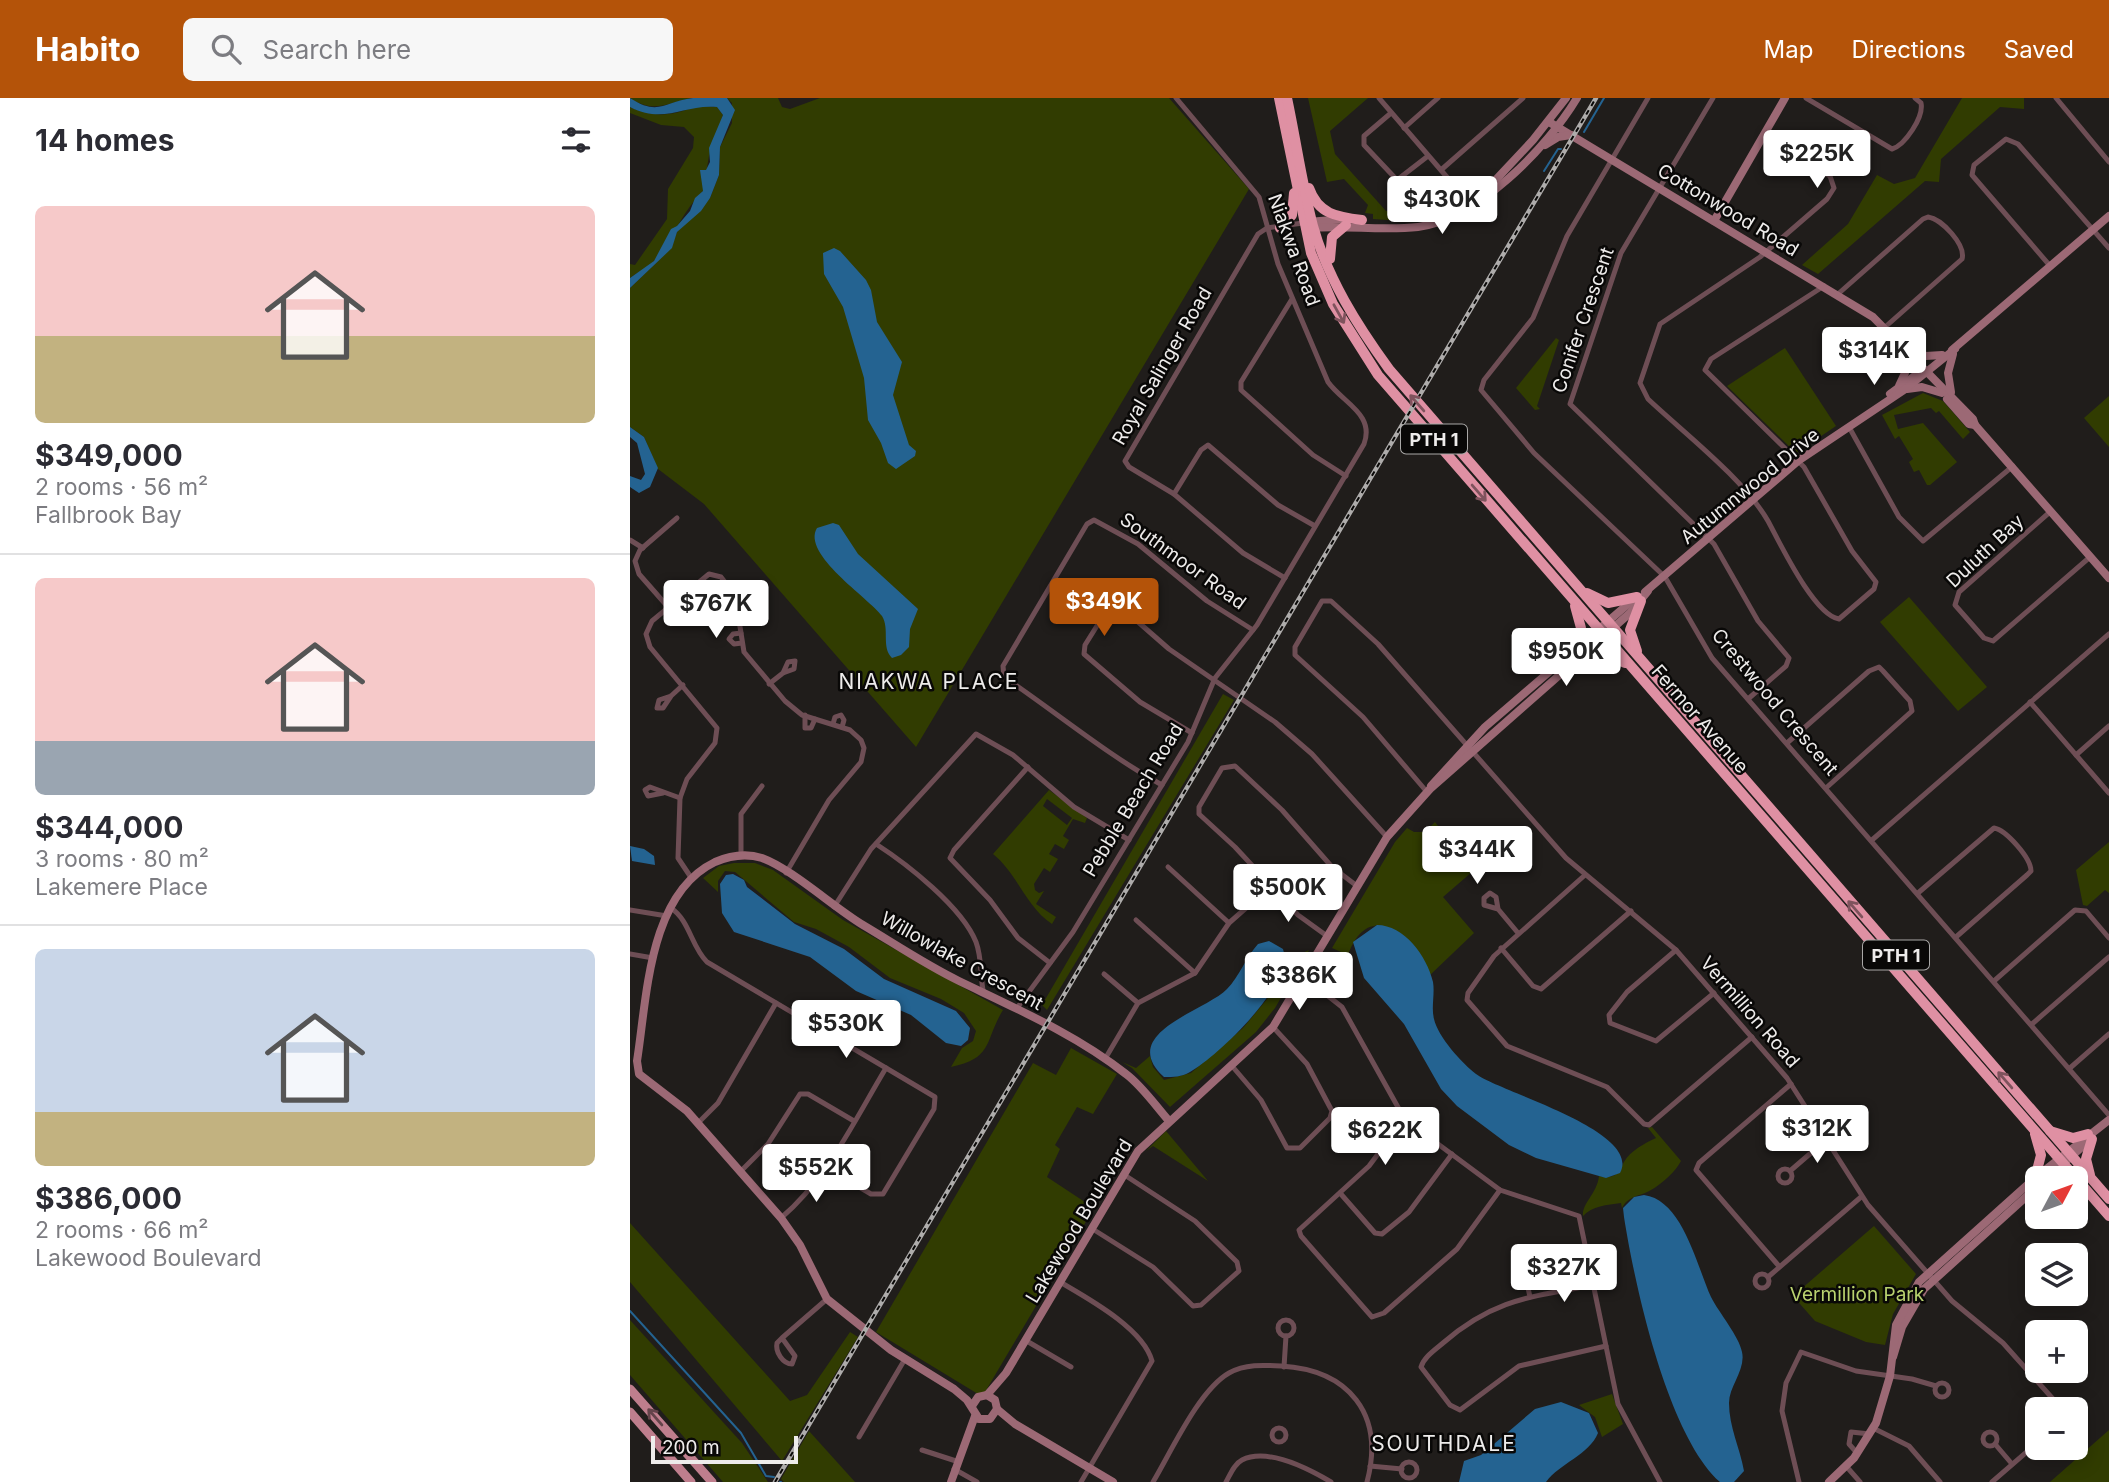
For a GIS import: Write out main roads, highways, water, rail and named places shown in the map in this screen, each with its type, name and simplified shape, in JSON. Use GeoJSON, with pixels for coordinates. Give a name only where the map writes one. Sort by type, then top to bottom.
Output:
{"type":"FeatureCollection","features":[{"type":"Feature","properties":{"kind":"highway","name":"Fermor Avenue"},"geometry":{"type":"LineString","coordinates":[[1279,98],[1305,226],[1334,304],[1378,375],[1572,597],[1606,628]]}},
{"type":"Feature","properties":{"kind":"highway","name":"Fermor Avenue"},"geometry":{"type":"LineString","coordinates":[[1287,98],[1299,156],[1305,226],[1363,335],[1389,369],[1574,584],[1606,628],[2035,1131],[2090,1178],[2109,1216]]}},
{"type":"Feature","properties":{"kind":"highway"},"geometry":{"type":"LineString","coordinates":[[1299,156],[1312,196],[1321,208],[1338,217],[1362,220]]}},
{"type":"Feature","properties":{"kind":"highway"},"geometry":{"type":"LineString","coordinates":[[1280,228],[1292,215],[1295,184]]}},
{"type":"Feature","properties":{"kind":"highway"},"geometry":{"type":"LineString","coordinates":[[1336,282],[1328,253],[1329,242],[1346,225]]}},
{"type":"Feature","properties":{"kind":"highway"},"geometry":{"type":"LineString","coordinates":[[1574,584],[1593,598],[1608,603],[1639,599],[1630,630],[1638,665]]}},
{"type":"Feature","properties":{"kind":"highway"},"geometry":{"type":"LineString","coordinates":[[1572,597],[1581,628],[1576,654],[1603,653],[1638,665]]}},
{"type":"Feature","properties":{"kind":"highway","name":"Fermor Avenue"},"geometry":{"type":"LineString","coordinates":[[1638,665],[2050,1131],[2066,1157],[2103,1201]]}},
{"type":"Feature","properties":{"kind":"highway"},"geometry":{"type":"LineString","coordinates":[[2035,1131],[2040,1155],[2038,1166]]}},
{"type":"Feature","properties":{"kind":"highway"},"geometry":{"type":"LineString","coordinates":[[2050,1131],[2073,1138],[2090,1136],[2086,1159],[2090,1178]]}},
{"type":"Feature","properties":{"kind":"main road"},"geometry":{"type":"LineString","coordinates":[[630,1389],[712,1482]]}},
{"type":"Feature","properties":{"kind":"main road"},"geometry":{"type":"LineString","coordinates":[[630,1412],[691,1482]]}},
{"type":"Feature","properties":{"kind":"water"},"geometry":{"type":"Polygon","coordinates":[[[630,98],[640,104],[655,107],[693,98],[727,98],[735,110],[720,147],[719,175],[710,198],[701,211],[677,232],[672,248],[630,288],[630,278],[654,261],[671,229],[690,211],[695,198],[703,191],[700,170],[706,170],[710,162],[709,148],[723,115],[717,107],[664,114],[642,112],[630,107],[630,98]]]}},
{"type":"Feature","properties":{"kind":"water"},"geometry":{"type":"Polygon","coordinates":[[[834,248],[840,251],[866,280],[871,290],[877,322],[902,362],[893,395],[909,445],[916,451],[915,456],[896,469],[888,463],[868,420],[864,378],[843,307],[824,274],[823,253],[834,248]]]}},
{"type":"Feature","properties":{"kind":"water"},"geometry":{"type":"Polygon","coordinates":[[[630,427],[644,437],[658,468],[650,487],[639,493],[630,487],[630,476],[641,480],[645,474],[637,443],[630,437],[630,427]]]}},
{"type":"Feature","properties":{"kind":"water"},"geometry":{"type":"Polygon","coordinates":[[[833,523],[839,525],[858,554],[918,609],[910,629],[909,647],[901,655],[892,658],[889,654],[882,616],[827,563],[819,550],[815,539],[817,528],[833,523]]]}},
{"type":"Feature","properties":{"kind":"water"},"geometry":{"type":"Polygon","coordinates":[[[630,846],[644,849],[654,856],[655,865],[632,861],[630,846]]]}},
{"type":"Feature","properties":{"kind":"water"},"geometry":{"type":"Polygon","coordinates":[[[733,874],[744,880],[747,887],[795,924],[844,949],[884,979],[956,1011],[970,1028],[968,1040],[961,1046],[946,1043],[911,1015],[856,991],[810,957],[734,932],[722,913],[720,884],[726,875],[733,874]]]}},
{"type":"Feature","properties":{"kind":"water"},"geometry":{"type":"Polygon","coordinates":[[[1377,925],[1387,926],[1405,936],[1426,962],[1433,982],[1433,1015],[1436,1026],[1464,1063],[1490,1082],[1566,1114],[1611,1142],[1621,1157],[1620,1173],[1606,1178],[1536,1158],[1509,1145],[1457,1106],[1441,1089],[1404,1024],[1364,978],[1353,942],[1377,925]]]}},
{"type":"Feature","properties":{"kind":"water"},"geometry":{"type":"Polygon","coordinates":[[[1269,941],[1283,949],[1284,963],[1266,999],[1235,1035],[1203,1064],[1184,1075],[1164,1077],[1152,1061],[1151,1048],[1157,1036],[1227,989],[1258,944],[1269,941]]]}},
{"type":"Feature","properties":{"kind":"water"},"geometry":{"type":"Polygon","coordinates":[[[1644,1195],[1658,1200],[1679,1222],[1711,1297],[1742,1352],[1742,1365],[1729,1403],[1744,1471],[1734,1482],[1720,1482],[1701,1460],[1685,1431],[1657,1358],[1636,1281],[1623,1208],[1634,1197],[1644,1195]]]}},
{"type":"Feature","properties":{"kind":"water"},"geometry":{"type":"Polygon","coordinates":[[[1561,1402],[1589,1413],[1598,1433],[1588,1447],[1546,1482],[1459,1482],[1464,1461],[1481,1455],[1535,1409],[1561,1402]]]}},
{"type":"Feature","properties":{"kind":"waterway"},"geometry":{"type":"LineString","coordinates":[[1584,132],[1604,98]]}},
{"type":"Feature","properties":{"kind":"waterway"},"geometry":{"type":"LineString","coordinates":[[1544,171],[1558,149],[1561,149]]}},
{"type":"Feature","properties":{"kind":"waterway"},"geometry":{"type":"LineString","coordinates":[[630,1311],[741,1433],[766,1476],[774,1477]]}},
{"type":"Feature","properties":{"kind":"railway"},"geometry":{"type":"LineString","coordinates":[[775,1482],[1596,98]]}},
{"type":"Feature","properties":{"kind":"district","name":"NIAKWA PLACE"},"geometry":{"type":"Point","coordinates":[929,681]}},
{"type":"Feature","properties":{"kind":"district","name":"SOUTHDALE"},"geometry":{"type":"Point","coordinates":[1444,1443]}},
{"type":"Feature","properties":{"kind":"park label","name":"Vermillion Park"},"geometry":{"type":"Point","coordinates":[1857,1294]}}]}
